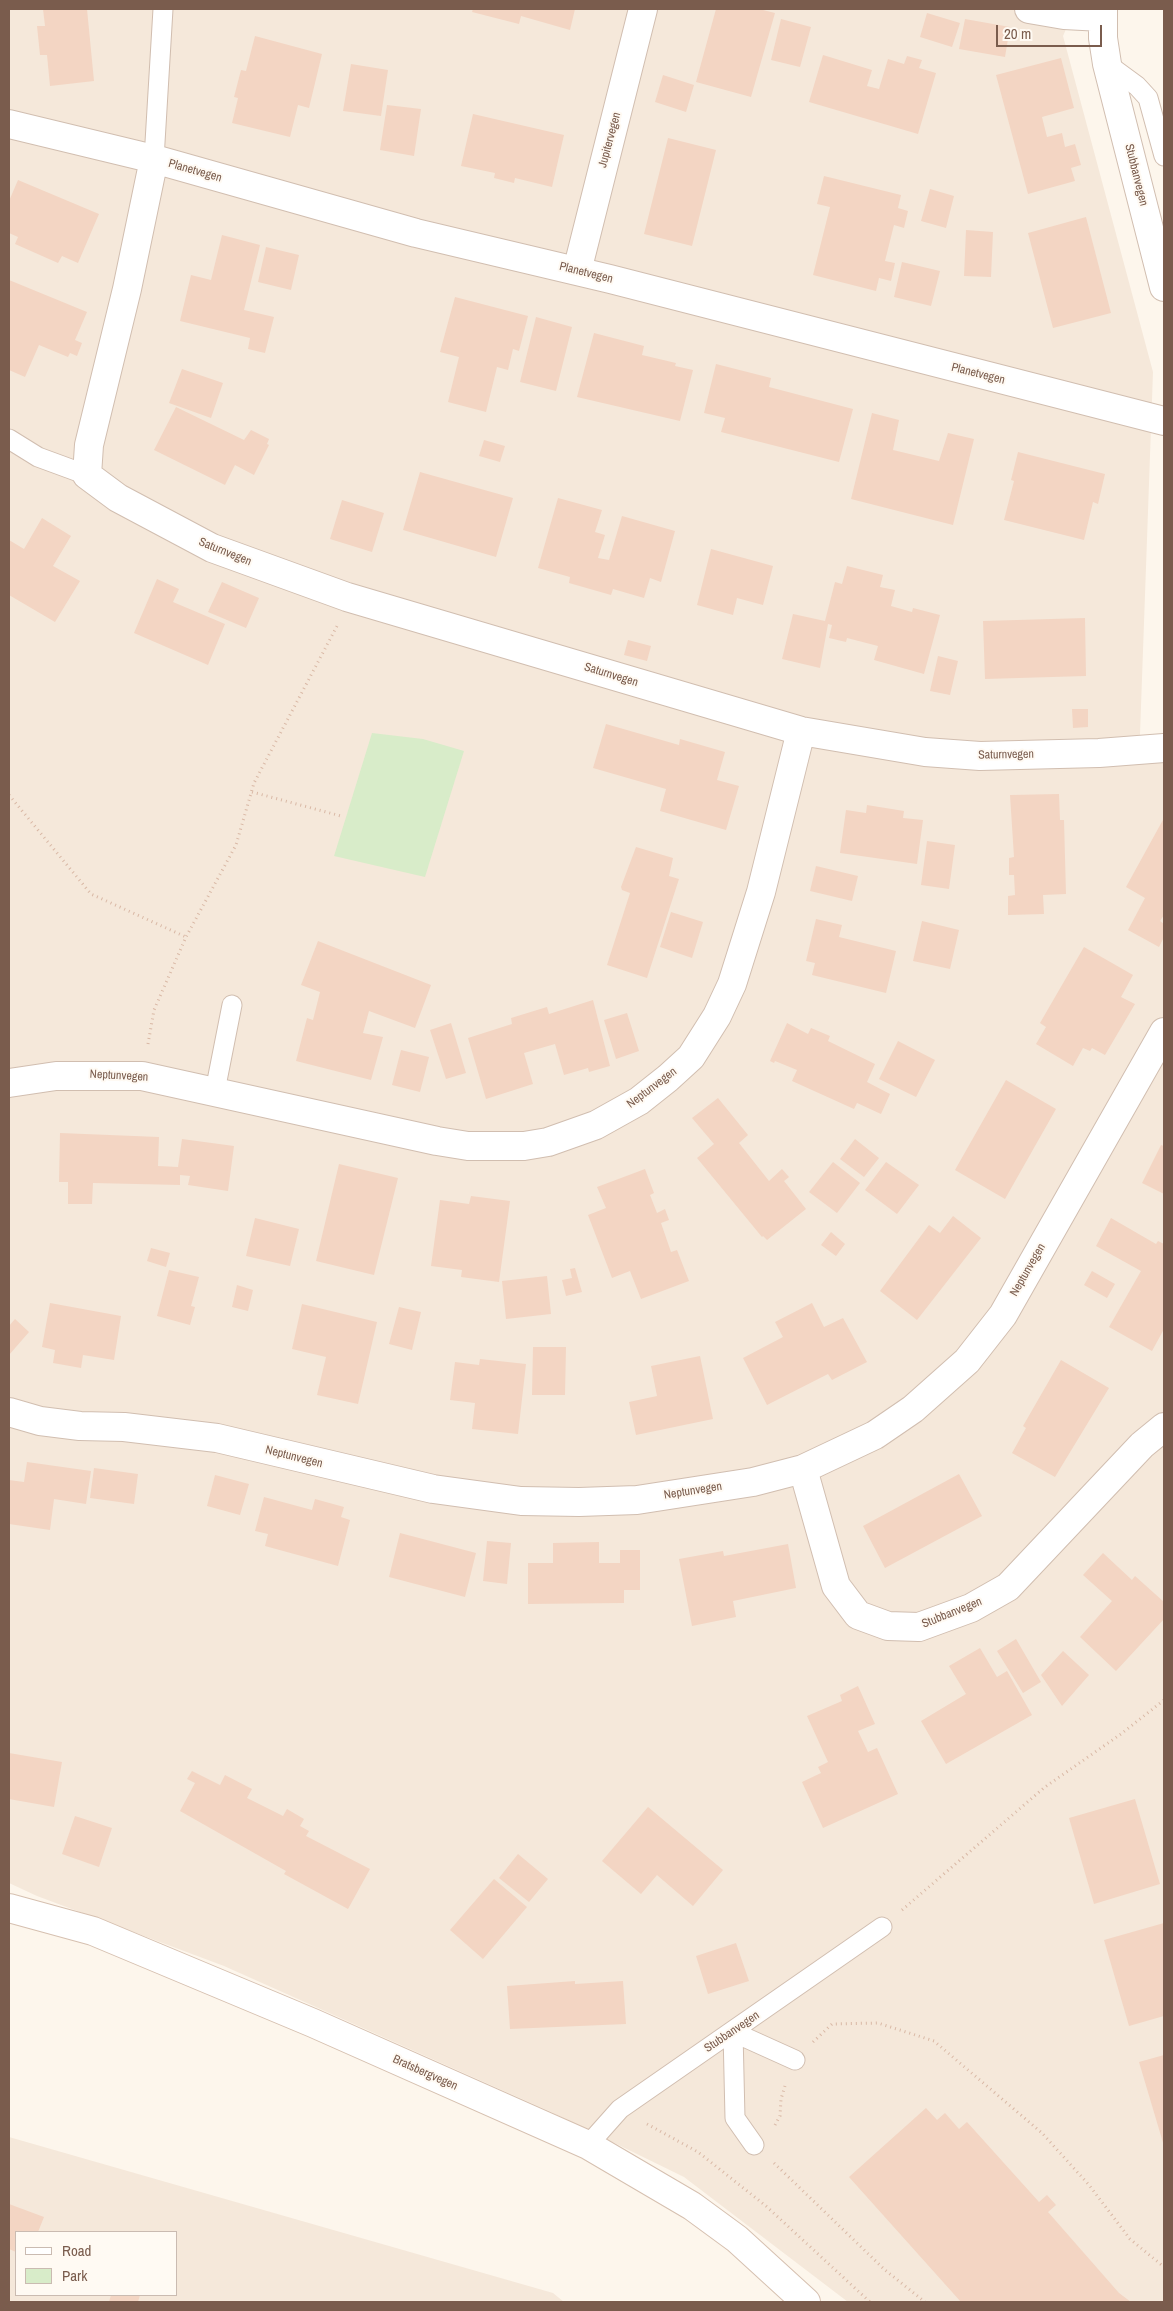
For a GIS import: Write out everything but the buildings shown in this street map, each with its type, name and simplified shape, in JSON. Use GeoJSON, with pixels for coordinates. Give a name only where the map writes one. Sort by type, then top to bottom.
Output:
{"type":"FeatureCollection","features":[{"type":"Feature","properties":{"kind":"street","name":"Jupitervegen"},"geometry":{"type":"LineString","coordinates":[[577,271],[643,9]]}},
{"type":"Feature","properties":{"kind":"street","name":"Stubbanvegen"},"geometry":{"type":"LineString","coordinates":[[1029,9],[1064,15],[1102,13],[1108,64],[1164,287]]}},
{"type":"Feature","properties":{"kind":"street","name":"Planetvegen"},"geometry":{"type":"LineString","coordinates":[[9,124],[154,159],[416,233],[577,271],[1164,421]]}},
{"type":"Feature","properties":{"kind":"street"},"geometry":{"type":"LineString","coordinates":[[87,475],[88,445],[127,289],[154,159]]}},
{"type":"Feature","properties":{"kind":"street","name":"Saturnvegen"},"geometry":{"type":"LineString","coordinates":[[87,475],[118,498],[212,548],[347,597],[801,731],[925,752],[980,756],[1099,753],[1164,748]]}},
{"type":"Feature","properties":{"kind":"street","name":"Neptunvegen"},"geometry":{"type":"LineString","coordinates":[[9,1083],[56,1076],[142,1076],[437,1141],[468,1146],[524,1146],[548,1142],[596,1125],[639,1101],[691,1056],[717,1016],[732,984],[761,892],[801,731]]}},
{"type":"Feature","properties":{"kind":"street","name":"Neptunvegen"},"geometry":{"type":"LineString","coordinates":[[9,1412],[40,1421],[80,1426],[124,1427],[217,1438],[433,1489],[521,1501],[637,1500],[753,1482],[803,1469],[875,1436],[913,1409],[967,1361],[1003,1315],[1164,1032]]}},
{"type":"Feature","properties":{"kind":"street","name":"Stubbanvegen"},"geometry":{"type":"LineString","coordinates":[[803,1469],[836,1586],[858,1615],[888,1626],[919,1627],[971,1608],[1008,1587],[1142,1445],[1164,1426]]}},
{"type":"Feature","properties":{"kind":"street","name":"Bratsbergvegen"},"geometry":{"type":"LineString","coordinates":[[9,1908],[93,1931],[313,2023],[588,2145],[692,2206],[737,2239],[806,2302]]}},
{"type":"Feature","properties":{"kind":"lane"},"geometry":{"type":"LineString","coordinates":[[154,159],[163,9]]}},
{"type":"Feature","properties":{"kind":"lane"},"geometry":{"type":"LineString","coordinates":[[1108,64],[1137,86],[1148,98],[1164,156]]}},
{"type":"Feature","properties":{"kind":"lane","name":"Saturnvegen"},"geometry":{"type":"LineString","coordinates":[[9,439],[38,457],[87,475]]}},
{"type":"Feature","properties":{"kind":"lane"},"geometry":{"type":"LineString","coordinates":[[214,1092],[232,1005]]}},
{"type":"Feature","properties":{"kind":"lane","name":"Stubbanvegen"},"geometry":{"type":"LineString","coordinates":[[588,2145],[620,2109],[882,1927]]}},
{"type":"Feature","properties":{"kind":"lane"},"geometry":{"type":"LineString","coordinates":[[754,2145],[736,2118],[733,2032],[795,2060]]}},
{"type":"Feature","properties":{"kind":"path"},"geometry":{"type":"LineString","coordinates":[[142,1076],[154,1010],[186,937],[236,845],[254,783],[336,629],[347,597]]}},
{"type":"Feature","properties":{"kind":"path"},"geometry":{"type":"LineString","coordinates":[[252,792],[342,816]]}},
{"type":"Feature","properties":{"kind":"path"},"geometry":{"type":"LineString","coordinates":[[9,795],[91,894],[186,937]]}},
{"type":"Feature","properties":{"kind":"path"},"geometry":{"type":"LineString","coordinates":[[882,1927],[1045,1786],[1121,1734],[1164,1700]]}},
{"type":"Feature","properties":{"kind":"path"},"geometry":{"type":"LineString","coordinates":[[925,2302],[885,2270],[817,2202],[754,2145],[770,2132],[780,2116],[781,2098],[795,2060],[832,2024],[878,2023],[934,2041],[1042,2133],[1089,2185],[1130,2238],[1164,2268]]}},
{"type":"Feature","properties":{"kind":"path"},"geometry":{"type":"LineString","coordinates":[[620,2109],[698,2152],[766,2206],[870,2302]]}},
{"type":"Feature","properties":{"kind":"shaded area"},"geometry":{"type":"Polygon","coordinates":[[[9,9],[1075,9],[1063,36],[1153,372],[1139,762],[1164,763],[1164,2302],[848,2302],[684,2177],[551,2112],[224,1966],[37,1896],[9,1883],[9,9]]]}},
{"type":"Feature","properties":{"kind":"shaded area"},"geometry":{"type":"Polygon","coordinates":[[[9,2137],[553,2293],[564,2302],[9,2302],[9,2137]]]}},
{"type":"Feature","properties":{"kind":"green space"},"geometry":{"type":"Polygon","coordinates":[[[372,733],[423,739],[464,751],[425,877],[334,856],[372,733]]]}}]}
